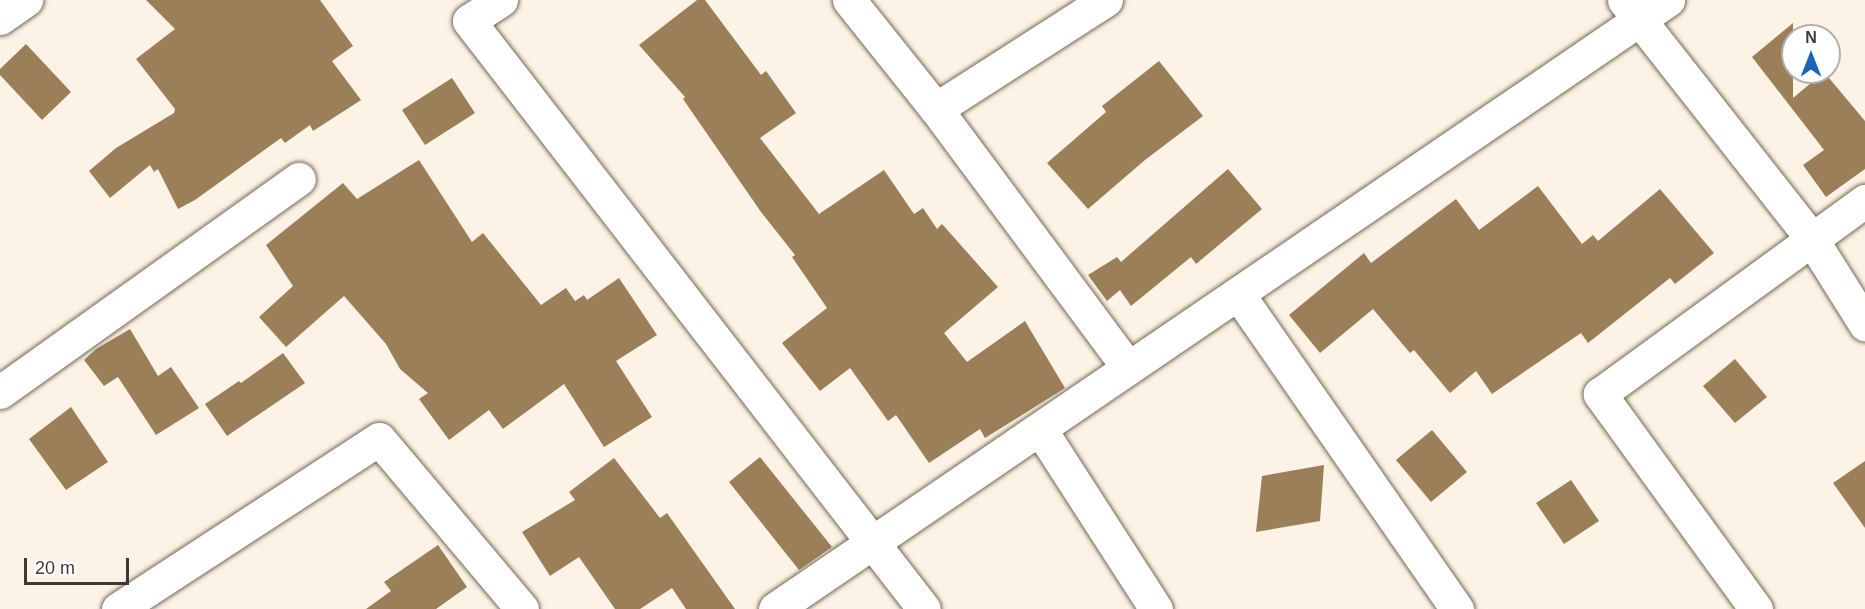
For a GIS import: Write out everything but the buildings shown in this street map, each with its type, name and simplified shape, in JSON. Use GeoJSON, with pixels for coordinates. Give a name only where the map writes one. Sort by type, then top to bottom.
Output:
{"type":"FeatureCollection","features":[{"type":"Feature","properties":{"kind":"street"},"geometry":{"type":"LineString","coordinates":[[0,18],[26,0]]}},
{"type":"Feature","properties":{"kind":"street"},"geometry":{"type":"LineString","coordinates":[[501,0],[469,21],[924,609]]}},
{"type":"Feature","properties":{"kind":"street"},"geometry":{"type":"LineString","coordinates":[[849,0],[936,109],[1128,368]]}},
{"type":"Feature","properties":{"kind":"street"},"geometry":{"type":"LineString","coordinates":[[936,109],[1106,0]]}},
{"type":"Feature","properties":{"kind":"street"},"geometry":{"type":"LineString","coordinates":[[775,609],[1238,294],[1633,9],[1668,0]]}},
{"type":"Feature","properties":{"kind":"street"},"geometry":{"type":"LineString","coordinates":[[1633,9],[1811,238],[1865,324]]}},
{"type":"Feature","properties":{"kind":"street"},"geometry":{"type":"LineString","coordinates":[[0,392],[299,179]]}},
{"type":"Feature","properties":{"kind":"street"},"geometry":{"type":"LineString","coordinates":[[1756,609],[1600,394],[1811,238],[1865,201]]}},
{"type":"Feature","properties":{"kind":"street"},"geometry":{"type":"LineString","coordinates":[[1238,294],[1457,609]]}},
{"type":"Feature","properties":{"kind":"street"},"geometry":{"type":"LineString","coordinates":[[1040,429],[1156,609]]}},
{"type":"Feature","properties":{"kind":"street"},"geometry":{"type":"LineString","coordinates":[[118,609],[379,439],[522,609]]}}]}
